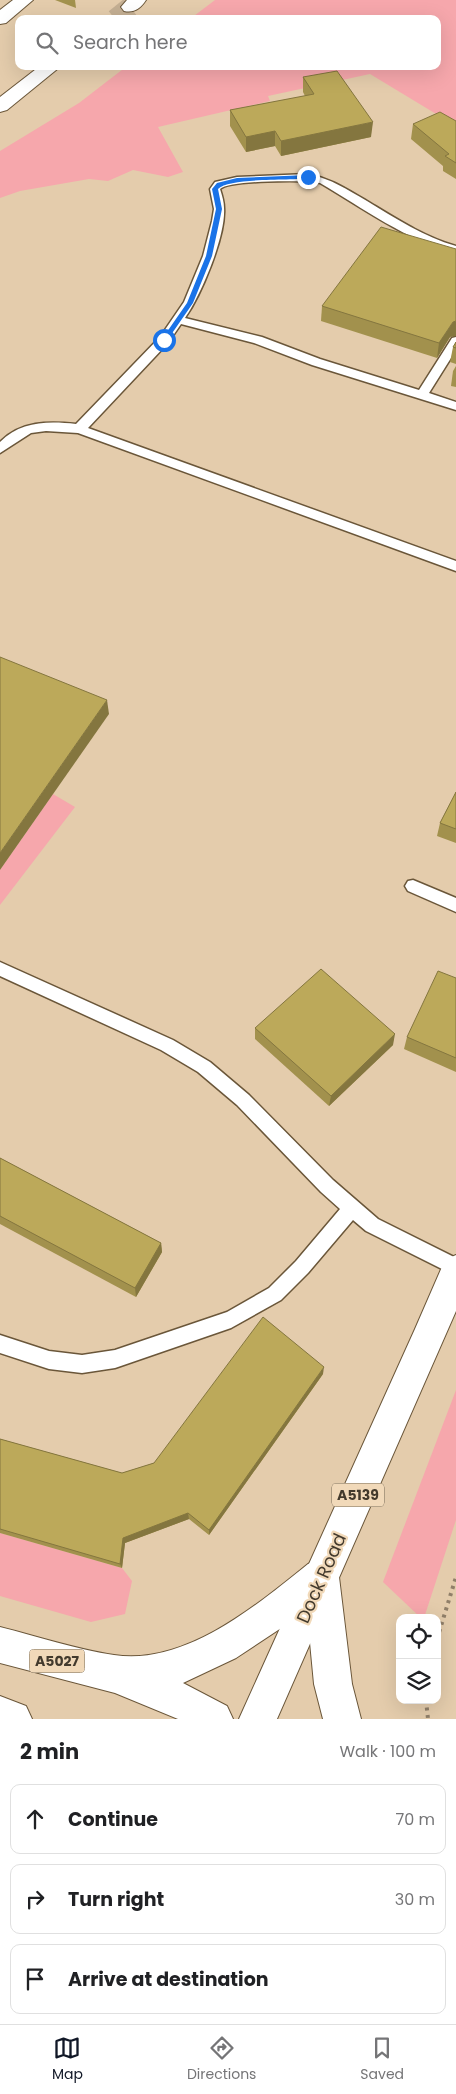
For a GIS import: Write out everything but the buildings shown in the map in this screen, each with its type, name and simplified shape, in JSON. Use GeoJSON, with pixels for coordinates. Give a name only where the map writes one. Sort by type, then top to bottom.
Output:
{"type":"FeatureCollection","features":[{"type":"Feature","properties":{"kind":"main road"},"geometry":{"type":"LineString","coordinates":[[0,18],[24,0]]}},
{"type":"Feature","properties":{"kind":"main road"},"geometry":{"type":"LineString","coordinates":[[0,106],[47,70]]}},
{"type":"Feature","properties":{"kind":"main road","name":"Dock Road"},"geometry":{"type":"LineString","coordinates":[[258,1719],[423,1350],[456,1271]]}},
{"type":"Feature","properties":{"kind":"main road"},"geometry":{"type":"LineString","coordinates":[[115,1674],[159,1672],[192,1661],[239,1636],[285,1606],[321,1578]]}},
{"type":"Feature","properties":{"kind":"main road"},"geometry":{"type":"LineString","coordinates":[[321,1578],[333,1684],[342,1719]]}},
{"type":"Feature","properties":{"kind":"main road","name":"A5027"},"geometry":{"type":"LineString","coordinates":[[0,1645],[115,1674],[186,1703],[214,1719]]}},
{"type":"Feature","properties":{"kind":"main road"},"geometry":{"type":"LineString","coordinates":[[0,1716],[13,1719]]}},
{"type":"Feature","properties":{"kind":"lane"},"geometry":{"type":"LineString","coordinates":[[79,429],[164,340],[190,303],[209,256],[219,209],[215,189],[219,184],[227,181],[308,177],[323,180],[395,223],[439,245],[456,250]]}},
{"type":"Feature","properties":{"kind":"lane"},"geometry":{"type":"LineString","coordinates":[[179,320],[258,340],[316,362],[456,406]]}},
{"type":"Feature","properties":{"kind":"lane"},"geometry":{"type":"LineString","coordinates":[[422,395],[456,340]]}},
{"type":"Feature","properties":{"kind":"lane"},"geometry":{"type":"LineString","coordinates":[[0,449],[12,436],[44,425],[79,429],[456,566]]}},
{"type":"Feature","properties":{"kind":"lane"},"geometry":{"type":"LineString","coordinates":[[413,886],[456,905]]}},
{"type":"Feature","properties":{"kind":"lane"},"geometry":{"type":"LineString","coordinates":[[0,969],[167,1046],[204,1067],[243,1100],[327,1186],[372,1225],[456,1267]]}},
{"type":"Feature","properties":{"kind":"lane"},"geometry":{"type":"LineString","coordinates":[[0,1344],[49,1360],[82,1364],[115,1359],[231,1319],[274,1294],[302,1267],[352,1208]]}},
{"type":"Feature","properties":{"kind":"path"},"geometry":{"type":"LineString","coordinates":[[441,1627],[456,1578]]}},
{"type":"Feature","properties":{"kind":"path"},"geometry":{"type":"LineString","coordinates":[[426,1704],[428,1719]]}},
{"type":"Feature","properties":{"kind":"shaded area"},"geometry":{"type":"Polygon","coordinates":[[[215,0],[456,0],[456,126],[370,74],[268,96],[270,101],[158,127],[183,172],[168,177],[133,170],[108,181],[89,179],[20,191],[0,198],[0,151],[79,103],[122,70],[441,70],[441,15],[195,15],[215,0]]]}},
{"type":"Feature","properties":{"kind":"shaded area"},"geometry":{"type":"Polygon","coordinates":[[[53,794],[75,807],[0,905],[0,870],[53,794]]]}},
{"type":"Feature","properties":{"kind":"shaded area"},"geometry":{"type":"Polygon","coordinates":[[[456,1390],[456,1520],[425,1614],[417,1614],[383,1582],[456,1390]]]}},
{"type":"Feature","properties":{"kind":"shaded area"},"geometry":{"type":"Polygon","coordinates":[[[0,1533],[122,1568],[132,1581],[125,1614],[91,1622],[0,1596],[0,1533]]]}},
{"type":"Feature","properties":{"kind":"tunnel"},"geometry":{"type":"LineString","coordinates":[[120,15],[130,7]]}},
{"type":"Feature","properties":{"kind":"route"},"geometry":{"type":"LineString","coordinates":[[164,340],[190,303],[209,256],[219,209],[215,189],[219,184],[237,180],[308,177]]}}]}
